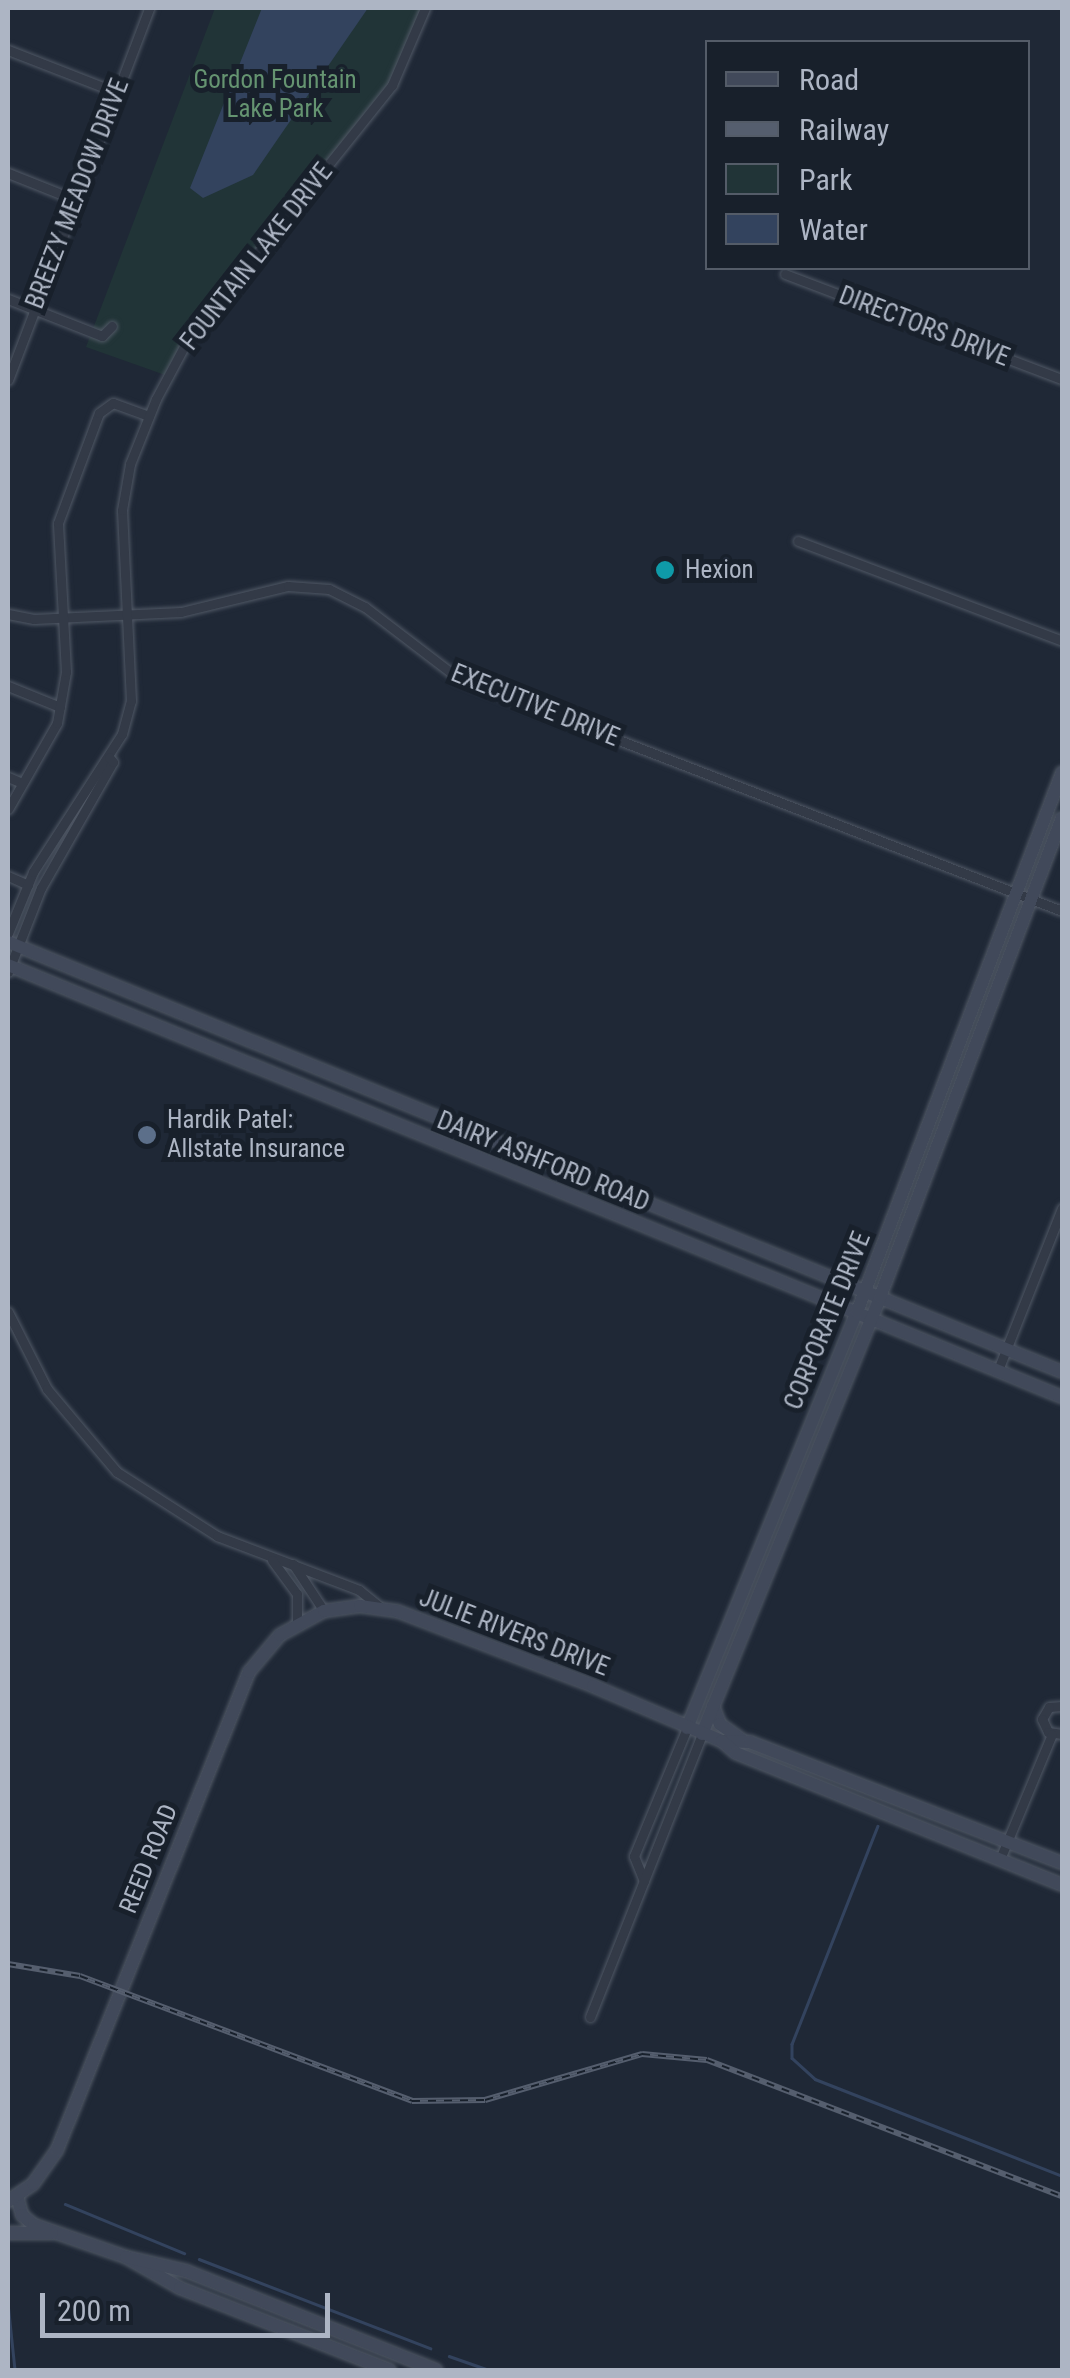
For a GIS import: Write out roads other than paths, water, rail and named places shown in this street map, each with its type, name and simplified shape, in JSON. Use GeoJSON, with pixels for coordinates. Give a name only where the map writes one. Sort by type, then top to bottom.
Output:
{"type":"FeatureCollection","features":[{"type":"Feature","properties":{"kind":"street","name":"BREEZY MEADOW DRIVE"},"geometry":{"type":"LineString","coordinates":[[8,380],[149,8]]}},
{"type":"Feature","properties":{"kind":"street","name":"FOUNTAIN LAKE DRIVE"},"geometry":{"type":"LineString","coordinates":[[8,933],[60,826],[109,757],[130,701],[122,510],[130,464],[149,416],[186,341],[392,85],[426,8]]}},
{"type":"Feature","properties":{"kind":"street"},"geometry":{"type":"LineString","coordinates":[[8,50],[116,92]]}},
{"type":"Feature","properties":{"kind":"street"},"geometry":{"type":"LineString","coordinates":[[8,173],[76,200]]}},
{"type":"Feature","properties":{"kind":"street","name":"DIRECTORS DRIVE"},"geometry":{"type":"LineString","coordinates":[[785,274],[1062,380]]}},
{"type":"Feature","properties":{"kind":"street"},"geometry":{"type":"LineString","coordinates":[[8,299],[102,336],[112,326]]}},
{"type":"Feature","properties":{"kind":"street"},"geometry":{"type":"LineString","coordinates":[[8,809],[60,706],[66,672],[59,618],[58,523],[98,413],[112,403],[149,416]]}},
{"type":"Feature","properties":{"kind":"street"},"geometry":{"type":"LineString","coordinates":[[798,541],[1062,641]]}},
{"type":"Feature","properties":{"kind":"street","name":"EXECUTIVE DRIVE"},"geometry":{"type":"LineString","coordinates":[[8,614],[59,618],[181,612],[288,586],[329,589],[365,607],[458,678],[1062,911]]}},
{"type":"Feature","properties":{"kind":"street"},"geometry":{"type":"LineString","coordinates":[[8,686],[60,706]]}},
{"type":"Feature","properties":{"kind":"street","name":"FOUNTAIN LAKE DRIVE"},"geometry":{"type":"LineString","coordinates":[[8,968],[13,944],[113,762],[109,757]]}},
{"type":"Feature","properties":{"kind":"street","name":"CORPORATE DRIVE"},"geometry":{"type":"LineString","coordinates":[[590,2017],[789,1521],[864,1315],[865,1291],[1062,773]]}},
{"type":"Feature","properties":{"kind":"street"},"geometry":{"type":"LineString","coordinates":[[8,777],[22,783]]}},
{"type":"Feature","properties":{"kind":"street","name":"CORPORATE DRIVE"},"geometry":{"type":"LineString","coordinates":[[644,1881],[634,1856],[774,1515],[864,1315],[880,1297],[1062,818]]}},
{"type":"Feature","properties":{"kind":"street"},"geometry":{"type":"LineString","coordinates":[[60,826],[72,834]]}},
{"type":"Feature","properties":{"kind":"street"},"geometry":{"type":"LineString","coordinates":[[8,876],[28,885]]}},
{"type":"Feature","properties":{"kind":"street","name":"DAIRY ASHFORD ROAD"},"geometry":{"type":"LineString","coordinates":[[13,944],[1062,1372]]}},
{"type":"Feature","properties":{"kind":"street","name":"DAIRY ASHFORD ROAD"},"geometry":{"type":"LineString","coordinates":[[8,968],[1062,1397]]}},
{"type":"Feature","properties":{"kind":"street"},"geometry":{"type":"LineString","coordinates":[[179,1037],[188,1016]]}},
{"type":"Feature","properties":{"kind":"street"},"geometry":{"type":"LineString","coordinates":[[357,1111],[366,1088]]}},
{"type":"Feature","properties":{"kind":"street"},"geometry":{"type":"LineString","coordinates":[[454,1152],[464,1128]]}},
{"type":"Feature","properties":{"kind":"street"},"geometry":{"type":"LineString","coordinates":[[901,1198],[916,1203]]}},
{"type":"Feature","properties":{"kind":"street"},"geometry":{"type":"LineString","coordinates":[[998,1370],[1062,1208]]}},
{"type":"Feature","properties":{"kind":"street","name":"JULIE RIVERS DRIVE"},"geometry":{"type":"LineString","coordinates":[[8,1312],[46,1389],[117,1472],[171,1513],[272,1560],[293,1564],[359,1590],[380,1607],[702,1734],[742,1740],[1062,1863]]}},
{"type":"Feature","properties":{"kind":"street"},"geometry":{"type":"LineString","coordinates":[[774,1515],[789,1521]]}},
{"type":"Feature","properties":{"kind":"street"},"geometry":{"type":"LineString","coordinates":[[272,1560],[297,1594],[297,1624]]}},
{"type":"Feature","properties":{"kind":"street"},"geometry":{"type":"LineString","coordinates":[[293,1564],[324,1611]]}},
{"type":"Feature","properties":{"kind":"street","name":"REED ROAD"},"geometry":{"type":"LineString","coordinates":[[12,2198],[57,2150],[249,1672],[297,1624],[324,1611],[380,1607]]}},
{"type":"Feature","properties":{"kind":"street"},"geometry":{"type":"LineString","coordinates":[[713,1706],[720,1724],[742,1740]]}},
{"type":"Feature","properties":{"kind":"street"},"geometry":{"type":"LineString","coordinates":[[1000,1859],[1057,1734],[1044,1714],[1062,1706]]}},
{"type":"Feature","properties":{"kind":"street","name":"JULIE RIVERS DRIVE"},"geometry":{"type":"LineString","coordinates":[[722,1740],[736,1753],[1062,1885]]}},
{"type":"Feature","properties":{"kind":"street"},"geometry":{"type":"LineString","coordinates":[[670,1770],[685,1776]]}},
{"type":"Feature","properties":{"kind":"street"},"geometry":{"type":"LineString","coordinates":[[917,1825],[927,1810]]}},
{"type":"Feature","properties":{"kind":"street"},"geometry":{"type":"LineString","coordinates":[[12,2198],[22,2215],[59,2232],[126,2257],[186,2271],[436,2370]]}},
{"type":"Feature","properties":{"kind":"street"},"geometry":{"type":"LineString","coordinates":[[8,2234],[59,2232]]}},
{"type":"Feature","properties":{"kind":"street"},"geometry":{"type":"LineString","coordinates":[[126,2257],[180,2288],[388,2370]]}},
{"type":"Feature","properties":{"kind":"water"},"geometry":{"type":"Polygon","coordinates":[[[262,8],[368,8],[253,175],[203,198],[190,188],[262,8]]]}},
{"type":"Feature","properties":{"kind":"waterway"},"geometry":{"type":"LineString","coordinates":[[878,1826],[792,2044],[792,2058],[815,2079],[1062,2176]]}},
{"type":"Feature","properties":{"kind":"waterway"},"geometry":{"type":"LineString","coordinates":[[65,2204],[184,2253]]}},
{"type":"Feature","properties":{"kind":"waterway"},"geometry":{"type":"LineString","coordinates":[[199,2259],[430,2348]]}},
{"type":"Feature","properties":{"kind":"waterway"},"geometry":{"type":"LineString","coordinates":[[8,2303],[15,2370]]}},
{"type":"Feature","properties":{"kind":"waterway"},"geometry":{"type":"LineString","coordinates":[[449,2356],[489,2370]]}},
{"type":"Feature","properties":{"kind":"railway"},"geometry":{"type":"LineString","coordinates":[[8,1964],[80,1976],[412,2101],[485,2100],[642,2054],[707,2060],[1062,2196]]}},
{"type":"Feature","properties":{"kind":"place","name":"Hexion"},"geometry":{"type":"Point","coordinates":[665,570]}},
{"type":"Feature","properties":{"kind":"place","name":"Hardik Patel: Allstate Insurance"},"geometry":{"type":"Point","coordinates":[147,1135]}},
{"type":"Feature","properties":{"kind":"park label","name":"Gordon Fountain Lake Park"},"geometry":{"type":"Point","coordinates":[275,96]}}]}
